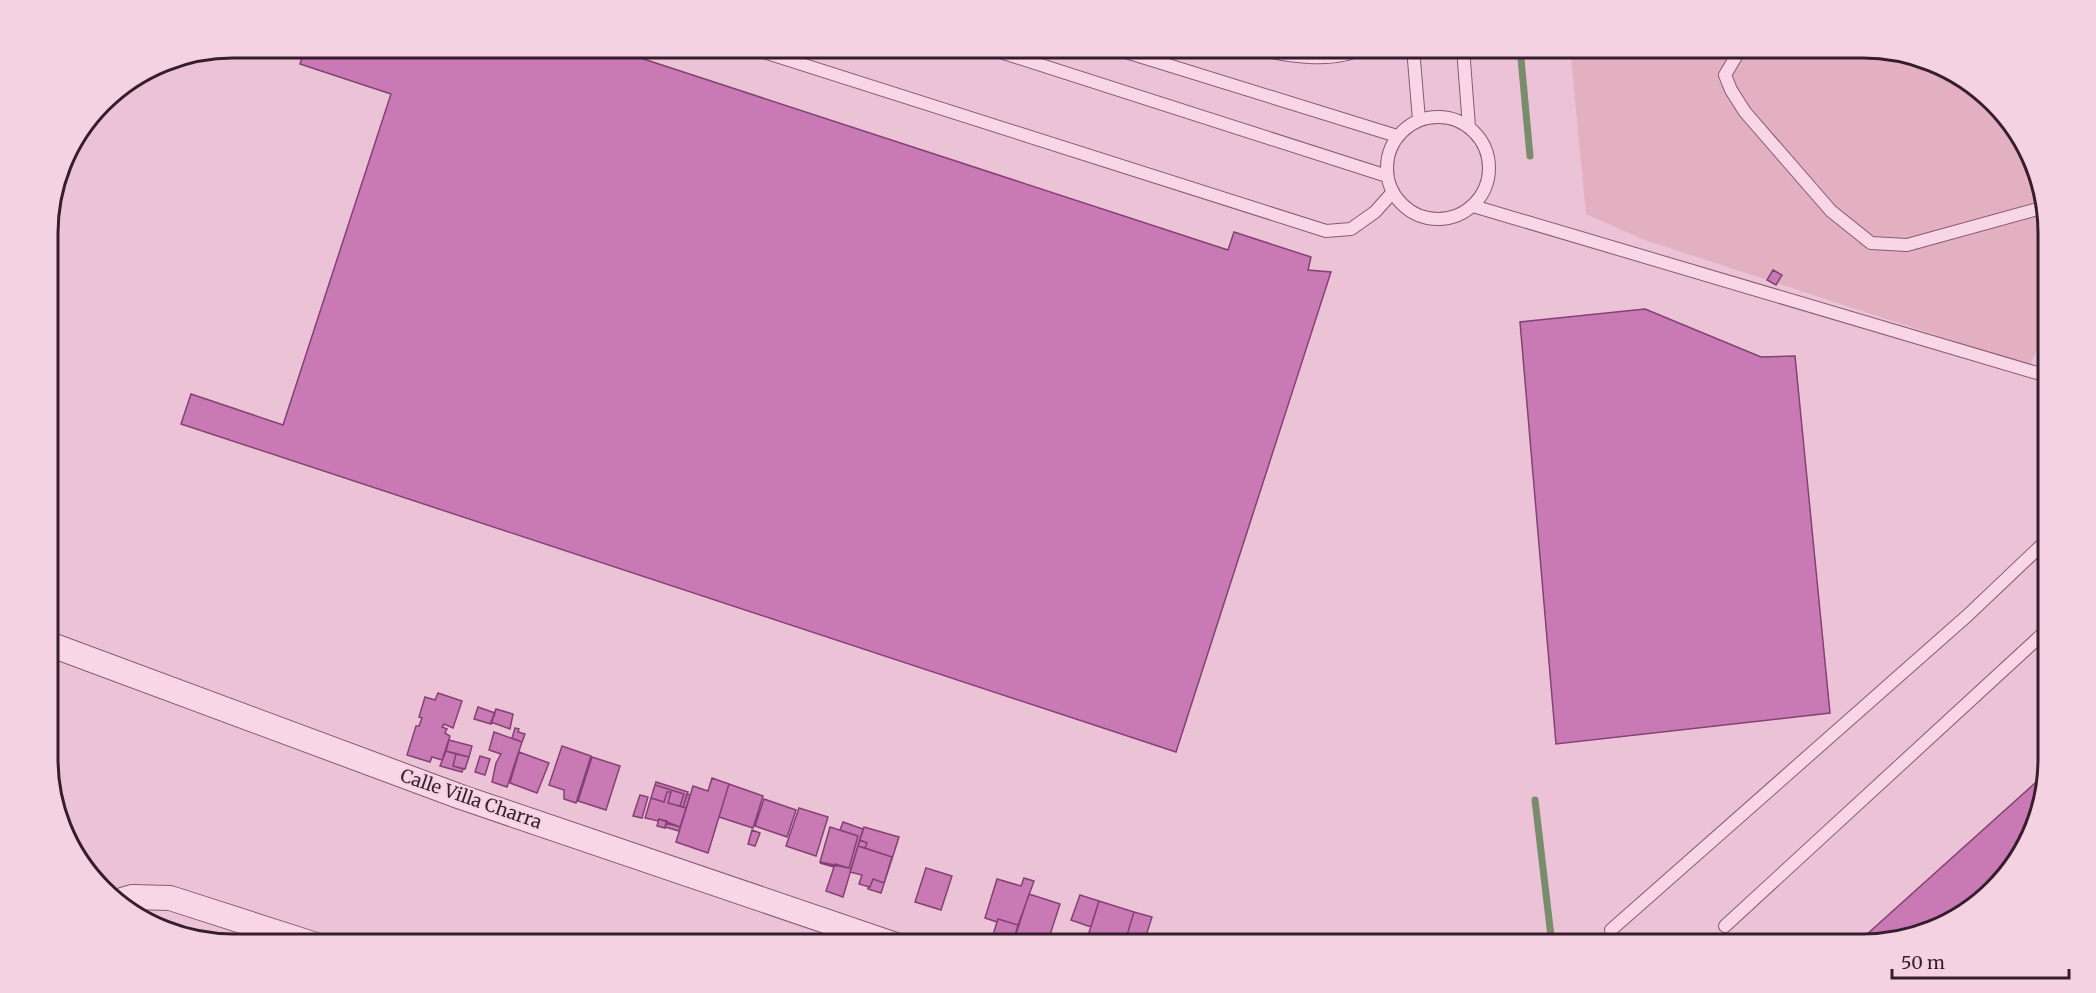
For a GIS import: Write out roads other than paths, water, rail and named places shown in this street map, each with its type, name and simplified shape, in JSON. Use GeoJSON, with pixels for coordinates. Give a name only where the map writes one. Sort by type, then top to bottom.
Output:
{"type":"FeatureCollection","features":[{"type":"Feature","properties":{"kind":"street","name":"Calle Villa Charra"},"geometry":{"type":"LineString","coordinates":[[58,647],[461,797],[864,934]]}},
{"type":"Feature","properties":{"kind":"street"},"geometry":{"type":"LineString","coordinates":[[128,898],[170,898],[282,934]]}},
{"type":"Feature","properties":{"kind":"lane"},"geometry":{"type":"LineString","coordinates":[[782,58],[1326,231],[1351,229],[1375,212],[1392,193]]}},
{"type":"Feature","properties":{"kind":"lane"},"geometry":{"type":"LineString","coordinates":[[1019,58],[1387,176]]}},
{"type":"Feature","properties":{"kind":"lane"},"geometry":{"type":"LineString","coordinates":[[1148,58],[1397,136]]}},
{"type":"Feature","properties":{"kind":"lane"},"geometry":{"type":"LineString","coordinates":[[1414,58],[1419,120]]}},
{"type":"Feature","properties":{"kind":"lane"},"geometry":{"type":"LineString","coordinates":[[1464,58],[1468,127]]}},
{"type":"Feature","properties":{"kind":"lane"},"geometry":{"type":"LineString","coordinates":[[1735,58],[1725,75],[1731,90],[1745,112],[1831,211],[1871,243],[1907,245],[2036,210]]}},
{"type":"Feature","properties":{"kind":"lane"},"geometry":{"type":"LineString","coordinates":[[1445,117],[1468,127],[1485,147],[1489,172],[1484,190],[1473,206],[1449,219],[1435,220],[1408,211],[1392,193],[1387,176],[1386,162],[1390,148],[1397,136],[1419,120],[1445,117]]}},
{"type":"Feature","properties":{"kind":"lane"},"geometry":{"type":"LineString","coordinates":[[1473,206],[2038,373]]}},
{"type":"Feature","properties":{"kind":"lane"},"geometry":{"type":"LineString","coordinates":[[1611,930],[1959,623],[2038,548]]}},
{"type":"Feature","properties":{"kind":"lane"},"geometry":{"type":"LineString","coordinates":[[1725,926],[2038,638]]}},
{"type":"Feature","properties":{"kind":"waterway"},"geometry":{"type":"LineString","coordinates":[[1521,58],[1530,156]]}},
{"type":"Feature","properties":{"kind":"waterway"},"geometry":{"type":"LineString","coordinates":[[1535,800],[1551,934]]}}]}
